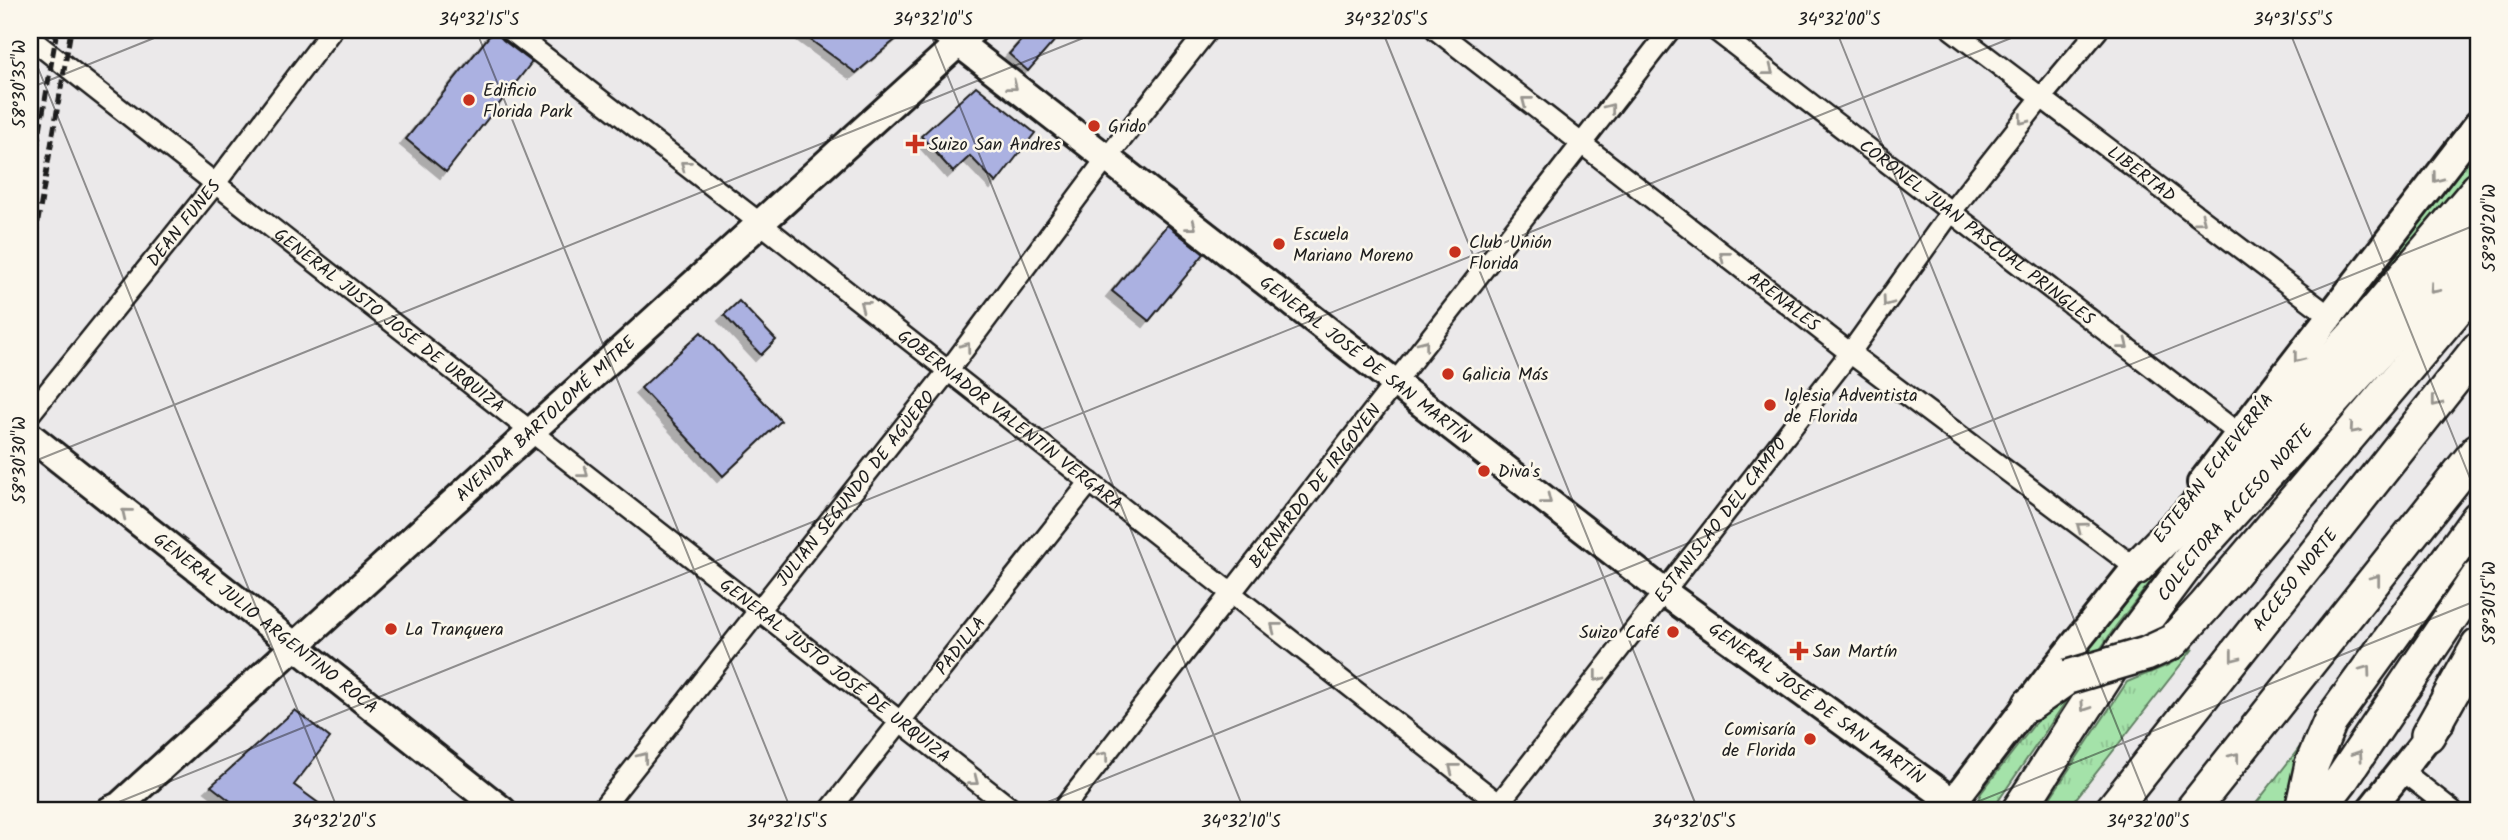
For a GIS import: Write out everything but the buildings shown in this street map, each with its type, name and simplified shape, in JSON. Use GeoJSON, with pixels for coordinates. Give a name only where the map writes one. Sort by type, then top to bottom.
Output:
{"type":"FeatureCollection","features":[{"type":"Feature","properties":{"kind":"highway"},"geometry":{"type":"LineString","coordinates":[[2136,568],[2245,456],[2373,314],[2478,189]]}},
{"type":"Feature","properties":{"kind":"highway","name":"COLECTORA ACCESO NORTE"},"geometry":{"type":"LineString","coordinates":[[2019,810],[2122,651],[2196,552],[2411,315],[2478,237]]}},
{"type":"Feature","properties":{"kind":"highway"},"geometry":{"type":"LineString","coordinates":[[2030,704],[2068,677],[2146,654],[2172,642],[2478,284]]}},
{"type":"Feature","properties":{"kind":"highway","name":"ACCESO NORTE"},"geometry":{"type":"LineString","coordinates":[[2112,810],[2478,349]]}},
{"type":"Feature","properties":{"kind":"highway"},"geometry":{"type":"LineString","coordinates":[[2192,810],[2478,450]]}},
{"type":"Feature","properties":{"kind":"highway"},"geometry":{"type":"LineString","coordinates":[[2308,805],[2321,740],[2337,712],[2478,518]]}},
{"type":"Feature","properties":{"kind":"highway"},"geometry":{"type":"LineString","coordinates":[[2308,805],[2342,779],[2478,577]]}},
{"type":"Feature","properties":{"kind":"highway"},"geometry":{"type":"LineString","coordinates":[[2428,735],[2478,646]]}},
{"type":"Feature","properties":{"kind":"street","name":"DEAN FUNES"},"geometry":{"type":"LineString","coordinates":[[30,414],[215,184],[332,30]]}},
{"type":"Feature","properties":{"kind":"street","name":"GOBERNADOR VALENTÍN VERGARA"},"geometry":{"type":"LineString","coordinates":[[510,30],[1232,593],[1500,808]]}},
{"type":"Feature","properties":{"kind":"street","name":"JULIÁN SEGUNDO DE AGÜERO"},"geometry":{"type":"LineString","coordinates":[[601,810],[948,371],[1106,159],[1208,30]]}},
{"type":"Feature","properties":{"kind":"street","name":"ARENALES"},"geometry":{"type":"LineString","coordinates":[[1436,30],[1850,353],[2136,568]]}},
{"type":"Feature","properties":{"kind":"street","name":"BERNARDO DE IRIGOYEN"},"geometry":{"type":"LineString","coordinates":[[1062,810],[1670,30]]}},
{"type":"Feature","properties":{"kind":"street","name":"CORONEL JUAN PASCUAL PRINGLES"},"geometry":{"type":"LineString","coordinates":[[1715,30],[2239,434]]}},
{"type":"Feature","properties":{"kind":"street","name":"LIBERTAD"},"geometry":{"type":"LineString","coordinates":[[1952,30],[2330,317]]}},
{"type":"Feature","properties":{"kind":"street","name":"ESTANISLAO DEL CAMPO"},"geometry":{"type":"LineString","coordinates":[[1500,808],[1850,353],[1951,212],[2098,30]]}},
{"type":"Feature","properties":{"kind":"street","name":"AVENIDA BARTOLOMÉ MITRE"},"geometry":{"type":"LineString","coordinates":[[115,809],[760,223],[958,34]]}},
{"type":"Feature","properties":{"kind":"street","name":"GENERAL JOSÉ DE SAN MARTÍN"},"geometry":{"type":"LineString","coordinates":[[958,34],[1106,159],[1664,592],[1954,808]]}},
{"type":"Feature","properties":{"kind":"street","name":"GENERAL JUSTO JOSÉ DE URQUIZA"},"geometry":{"type":"LineString","coordinates":[[30,38],[1013,810]]}},
{"type":"Feature","properties":{"kind":"street","name":"ESTEBAN ECHEVERRÍA"},"geometry":{"type":"LineString","coordinates":[[1954,808],[2057,666],[2136,568],[2478,124]]}},
{"type":"Feature","properties":{"kind":"street","name":"GENERAL JULIO ARGENTINO ROCA"},"geometry":{"type":"LineString","coordinates":[[30,436],[502,810]]}},
{"type":"Feature","properties":{"kind":"street","name":"PADILLA"},"geometry":{"type":"LineString","coordinates":[[831,810],[1090,482]]}},
{"type":"Feature","properties":{"kind":"street"},"geometry":{"type":"LineString","coordinates":[[2370,810],[2478,674]]}},
{"type":"Feature","properties":{"kind":"street"},"geometry":{"type":"LineString","coordinates":[[2401,770],[2452,810]]}},
{"type":"Feature","properties":{"kind":"green space"},"geometry":{"type":"Polygon","coordinates":[[[2478,143],[2478,176],[2310,361],[2478,143]]]}},
{"type":"Feature","properties":{"kind":"green space"},"geometry":{"type":"Polygon","coordinates":[[[2198,521],[2095,657],[2072,663],[2137,583],[2198,521]]]}},
{"type":"Feature","properties":{"kind":"green space"},"geometry":{"type":"Polygon","coordinates":[[[2193,649],[2067,810],[2042,810],[2127,682],[2168,665],[2193,649]]]}},
{"type":"Feature","properties":{"kind":"green space"},"geometry":{"type":"Polygon","coordinates":[[[2069,697],[1992,810],[1977,810],[1981,793],[2050,704],[2069,697]]]}},
{"type":"Feature","properties":{"kind":"green space"},"geometry":{"type":"Polygon","coordinates":[[[2310,734],[2285,810],[2251,810],[2310,734]]]}},
{"type":"Feature","properties":{"kind":"railway"},"geometry":{"type":"LineString","coordinates":[[30,189],[57,30]]}},
{"type":"Feature","properties":{"kind":"railway"},"geometry":{"type":"LineString","coordinates":[[30,267],[71,30]]}},
{"type":"Feature","properties":{"kind":"place","name":"Edificio Florida Park"},"geometry":{"type":"Point","coordinates":[469,100]}},
{"type":"Feature","properties":{"kind":"place","name":"Grido"},"geometry":{"type":"Point","coordinates":[1094,126]}},
{"type":"Feature","properties":{"kind":"place","name":"Suizo San Andres"},"geometry":{"type":"Point","coordinates":[915,144]}},
{"type":"Feature","properties":{"kind":"place","name":"Escuela Mariano Moreno"},"geometry":{"type":"Point","coordinates":[1279,244]}},
{"type":"Feature","properties":{"kind":"place","name":"Club Unión Florida"},"geometry":{"type":"Point","coordinates":[1455,252]}},
{"type":"Feature","properties":{"kind":"place","name":"Galicia Más"},"geometry":{"type":"Point","coordinates":[1448,374]}},
{"type":"Feature","properties":{"kind":"place","name":"Iglesia Adventista de Florida"},"geometry":{"type":"Point","coordinates":[1770,405]}},
{"type":"Feature","properties":{"kind":"place","name":"Diva's"},"geometry":{"type":"Point","coordinates":[1484,471]}},
{"type":"Feature","properties":{"kind":"place","name":"La Tranquera"},"geometry":{"type":"Point","coordinates":[391,629]}},
{"type":"Feature","properties":{"kind":"place","name":"Suizo Café"},"geometry":{"type":"Point","coordinates":[1673,632]}},
{"type":"Feature","properties":{"kind":"place","name":"San Martín"},"geometry":{"type":"Point","coordinates":[1799,651]}},
{"type":"Feature","properties":{"kind":"place","name":"Comisaría de Florida"},"geometry":{"type":"Point","coordinates":[1810,739]}}]}
